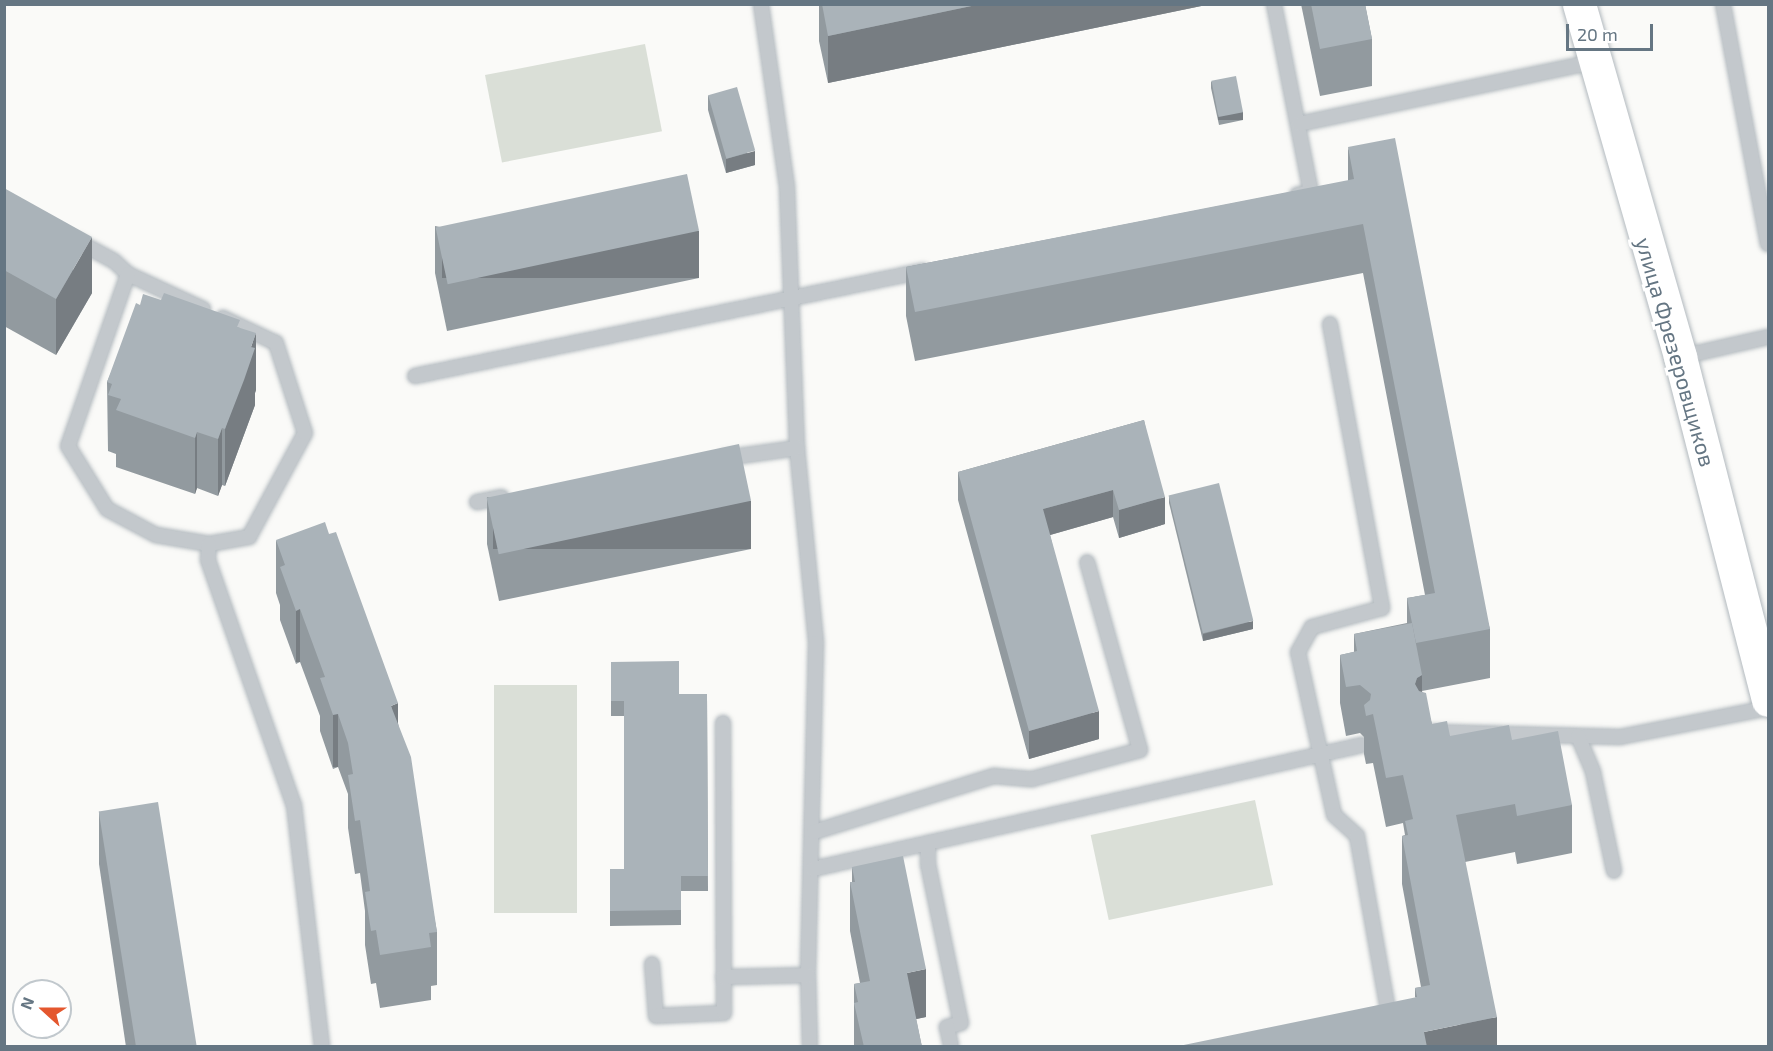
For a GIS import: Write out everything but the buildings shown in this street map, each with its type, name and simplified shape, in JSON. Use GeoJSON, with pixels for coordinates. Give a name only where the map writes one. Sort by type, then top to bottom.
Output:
{"type":"FeatureCollection","features":[{"type":"Feature","properties":{"kind":"main road","name":"улица Фрезеровщиков"},"geometry":{"type":"LineString","coordinates":[[1579,4],[1593,62],[1680,357],[1768,700]]}},
{"type":"Feature","properties":{"kind":"lane"},"geometry":{"type":"LineString","coordinates":[[760,4],[787,187],[797,448],[816,643],[814,832],[808,975],[810,1047]]}},
{"type":"Feature","properties":{"kind":"lane"},"geometry":{"type":"LineString","coordinates":[[1274,4],[1311,192],[1287,197]]}},
{"type":"Feature","properties":{"kind":"lane"},"geometry":{"type":"LineString","coordinates":[[1723,4],[1768,244]]}},
{"type":"Feature","properties":{"kind":"lane"},"geometry":{"type":"LineString","coordinates":[[1299,124],[1593,62]]}},
{"type":"Feature","properties":{"kind":"lane"},"geometry":{"type":"LineString","coordinates":[[64,234],[114,261],[128,274],[276,343],[305,433],[249,537],[209,544],[156,535],[107,509],[68,446],[128,274]]}},
{"type":"Feature","properties":{"kind":"lane"},"geometry":{"type":"LineString","coordinates":[[415,376],[940,268]]}},
{"type":"Feature","properties":{"kind":"lane"},"geometry":{"type":"LineString","coordinates":[[1330,324],[1382,608],[1312,627],[1298,652],[1334,815],[1357,836],[1390,1020],[1379,1023]]}},
{"type":"Feature","properties":{"kind":"lane"},"geometry":{"type":"LineString","coordinates":[[1680,357],[1768,337]]}},
{"type":"Feature","properties":{"kind":"lane"},"geometry":{"type":"LineString","coordinates":[[716,460],[797,448]]}},
{"type":"Feature","properties":{"kind":"lane"},"geometry":{"type":"LineString","coordinates":[[477,502],[520,493]]}},
{"type":"Feature","properties":{"kind":"lane"},"geometry":{"type":"LineString","coordinates":[[209,544],[208,560],[294,806],[322,1047]]}},
{"type":"Feature","properties":{"kind":"lane"},"geometry":{"type":"LineString","coordinates":[[814,832],[994,776],[1032,779],[1140,750],[1087,561]]}},
{"type":"Feature","properties":{"kind":"lane"},"geometry":{"type":"LineString","coordinates":[[1424,732],[1620,737],[1768,708]]}},
{"type":"Feature","properties":{"kind":"lane"},"geometry":{"type":"LineString","coordinates":[[652,964],[656,1016],[724,1013],[723,723]]}},
{"type":"Feature","properties":{"kind":"lane"},"geometry":{"type":"LineString","coordinates":[[1578,736],[1593,772],[1614,871]]}},
{"type":"Feature","properties":{"kind":"lane"},"geometry":{"type":"LineString","coordinates":[[813,869],[1362,745]]}},
{"type":"Feature","properties":{"kind":"lane"},"geometry":{"type":"LineString","coordinates":[[928,844],[928,864],[961,1023],[947,1027],[951,1047]]}},
{"type":"Feature","properties":{"kind":"lane"},"geometry":{"type":"LineString","coordinates":[[723,977],[808,975]]}},
{"type":"Feature","properties":{"kind":"shaded area"},"geometry":{"type":"Polygon","coordinates":[[[645,44],[662,131],[502,162],[485,75],[645,44]]]}},
{"type":"Feature","properties":{"kind":"shaded area"},"geometry":{"type":"Polygon","coordinates":[[[494,685],[577,685],[577,913],[494,913],[494,685]]]}},
{"type":"Feature","properties":{"kind":"shaded area"},"geometry":{"type":"Polygon","coordinates":[[[1255,800],[1273,885],[1109,920],[1091,835],[1255,800]]]}}]}
